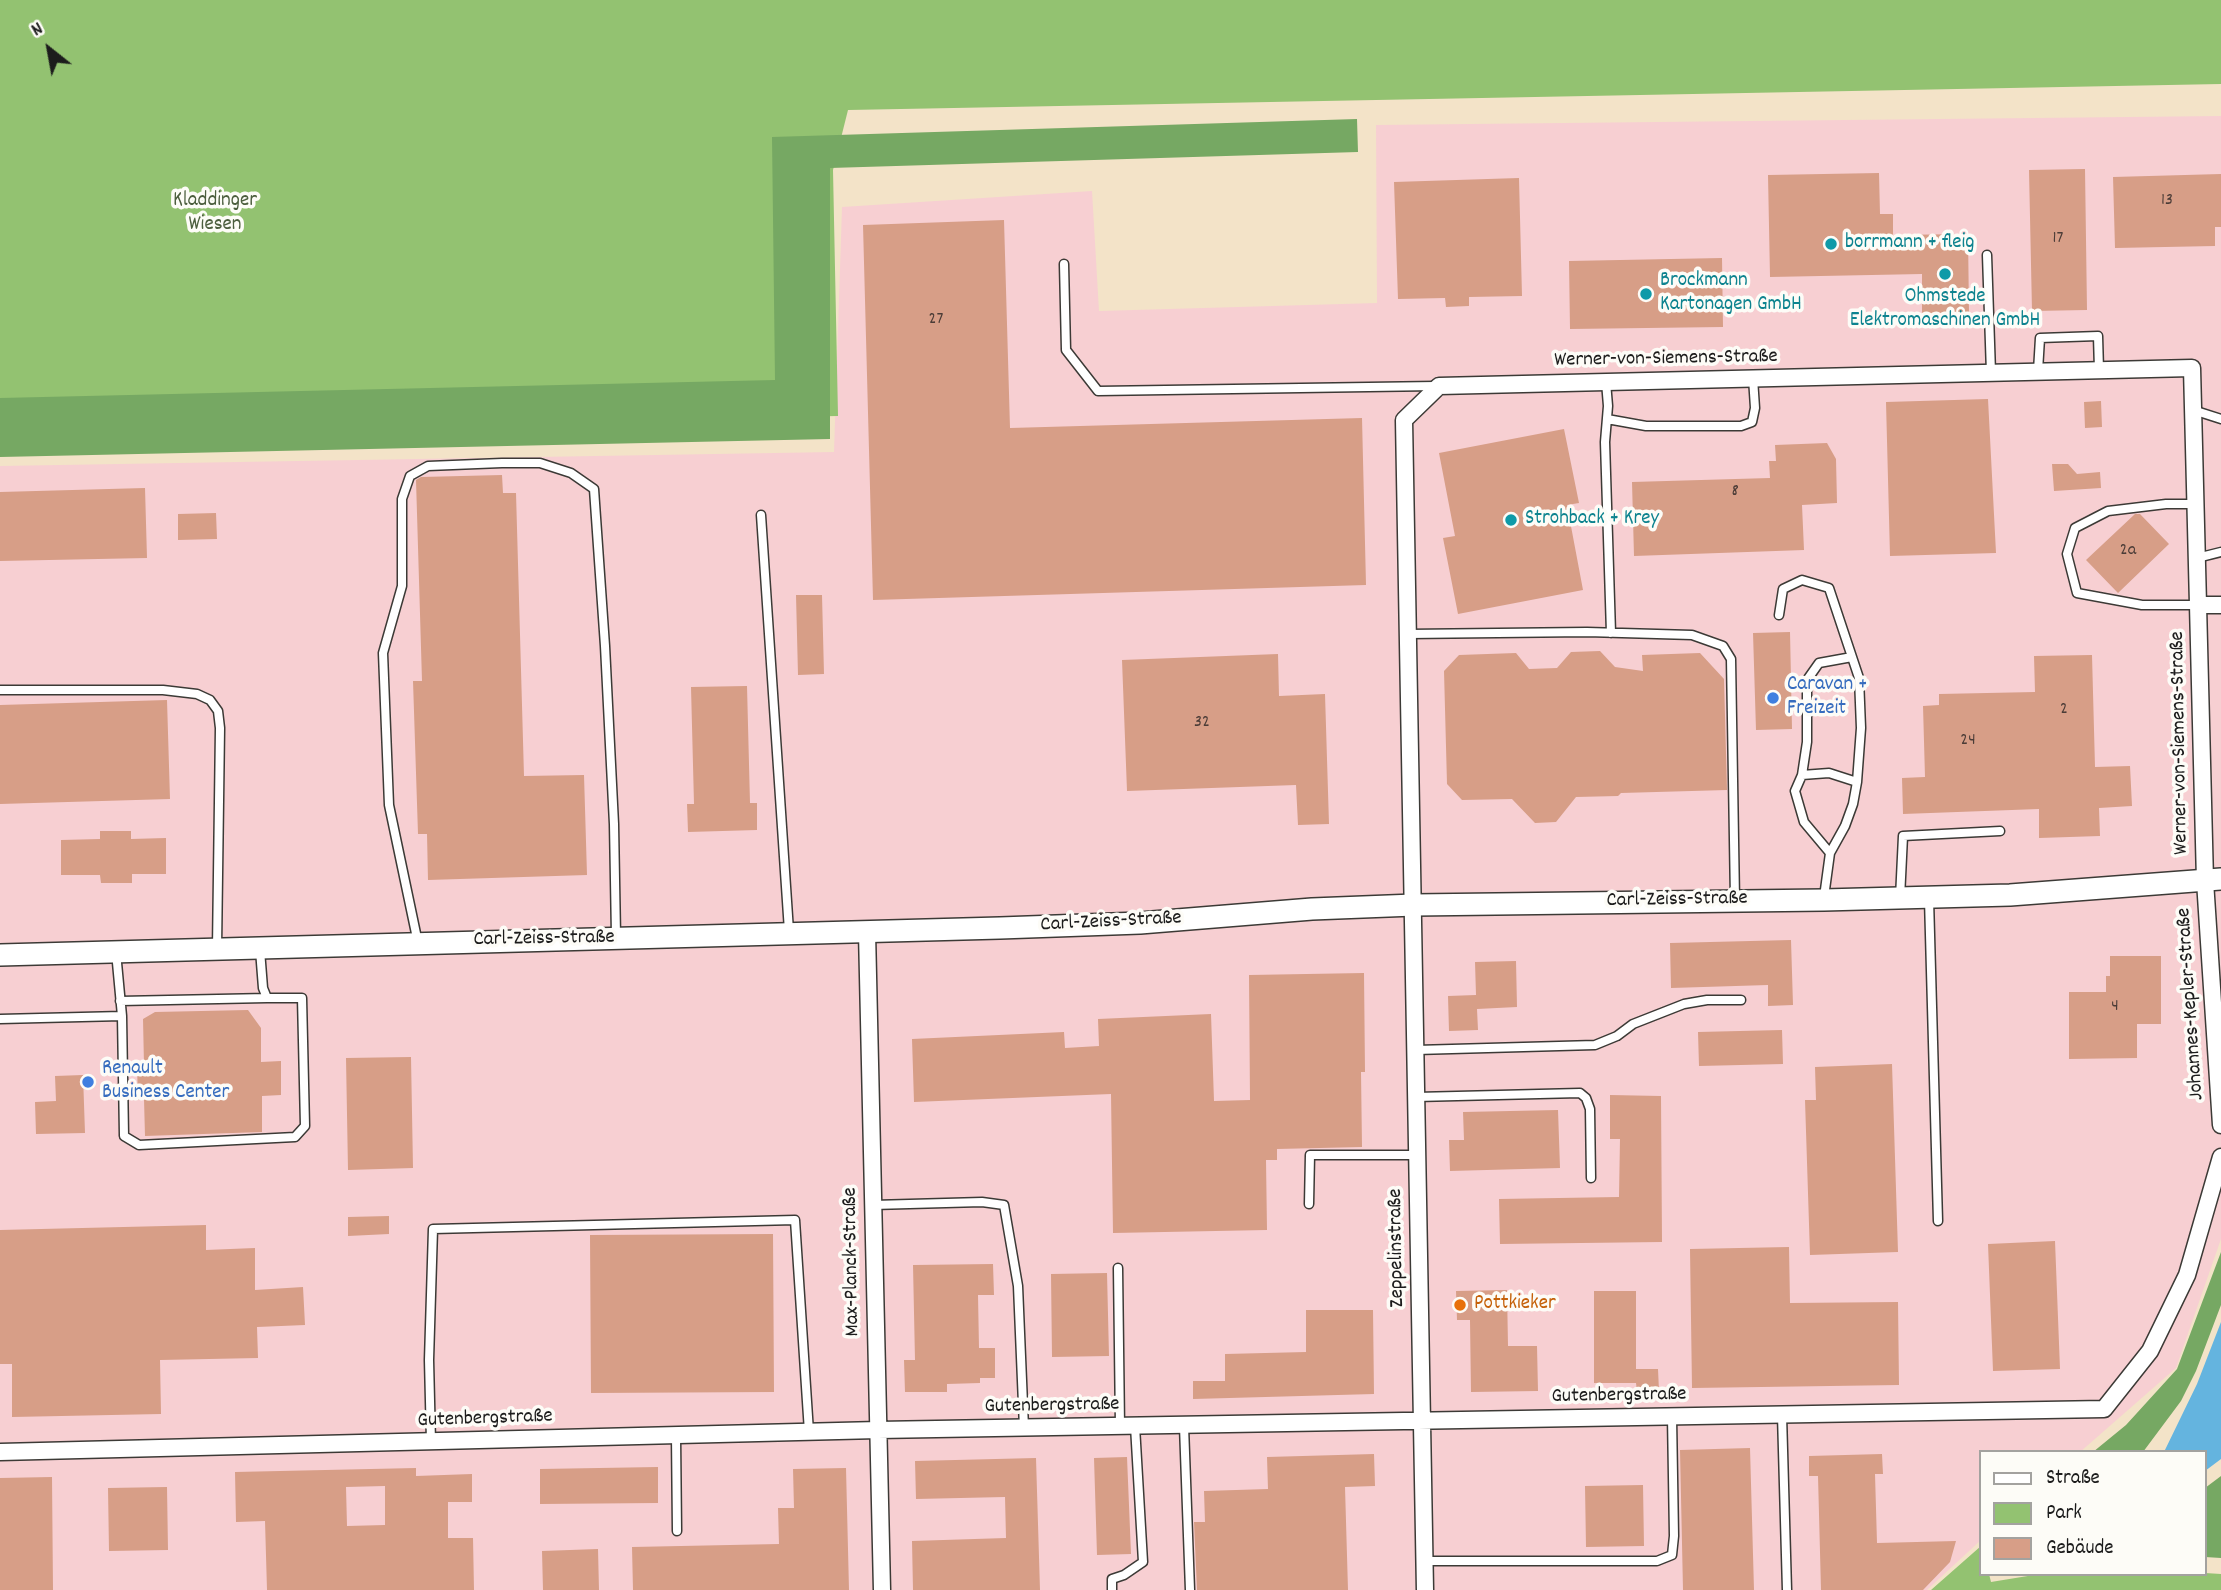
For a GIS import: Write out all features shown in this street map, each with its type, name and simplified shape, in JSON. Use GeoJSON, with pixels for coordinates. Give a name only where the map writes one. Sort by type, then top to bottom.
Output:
{"type":"FeatureCollection","features":[{"type":"Feature","properties":{"kind":"main road","name":"Carl-Zeiss-Straße"},"geometry":{"type":"LineString","coordinates":[[0,955],[1140,923],[1312,909],[1414,905],[2010,895],[2213,880]]}},
{"type":"Feature","properties":{"kind":"street","name":"Werner-von-Siemens-Straße"},"geometry":{"type":"LineString","coordinates":[[1438,386],[2192,368],[2197,558],[2213,880]]}},
{"type":"Feature","properties":{"kind":"street"},"geometry":{"type":"LineString","coordinates":[[1414,905],[1404,420],[1438,386]]}},
{"type":"Feature","properties":{"kind":"street","name":"Werner-von-Siemens-Straße"},"geometry":{"type":"LineString","coordinates":[[2199,605],[2221,605]]}},
{"type":"Feature","properties":{"kind":"street","name":"Johannes-Kepler-Straße"},"geometry":{"type":"LineString","coordinates":[[2213,880],[2221,1125]]}},
{"type":"Feature","properties":{"kind":"street","name":"Zeppelinstraße"},"geometry":{"type":"LineString","coordinates":[[1414,905],[1425,1590]]}},
{"type":"Feature","properties":{"kind":"street","name":"Max-Planck-Straße"},"geometry":{"type":"LineString","coordinates":[[867,932],[881,1590]]}},
{"type":"Feature","properties":{"kind":"street","name":"Gutenbergstraße"},"geometry":{"type":"LineString","coordinates":[[0,1452],[877,1430],[2104,1409],[2150,1351],[2187,1275],[2221,1157]]}},
{"type":"Feature","properties":{"kind":"lane"},"geometry":{"type":"LineString","coordinates":[[1987,255],[1992,373]]}},
{"type":"Feature","properties":{"kind":"lane"},"geometry":{"type":"LineString","coordinates":[[1064,264],[1066,350],[1098,391],[1438,386]]}},
{"type":"Feature","properties":{"kind":"lane"},"geometry":{"type":"LineString","coordinates":[[2038,372],[2040,338],[2098,336],[2099,370]]}},
{"type":"Feature","properties":{"kind":"lane"},"geometry":{"type":"LineString","coordinates":[[1607,419],[1646,426],[1741,426],[1752,422],[1754,415],[1753,379]]}},
{"type":"Feature","properties":{"kind":"lane"},"geometry":{"type":"LineString","coordinates":[[1606,382],[1605,442],[1611,633]]}},
{"type":"Feature","properties":{"kind":"lane"},"geometry":{"type":"LineString","coordinates":[[2193,410],[2221,419]]}},
{"type":"Feature","properties":{"kind":"lane"},"geometry":{"type":"LineString","coordinates":[[418,943],[389,805],[383,653],[402,586],[402,499],[410,477],[428,466],[502,463],[540,463],[571,473],[594,489],[606,646],[616,939]]}},
{"type":"Feature","properties":{"kind":"lane"},"geometry":{"type":"LineString","coordinates":[[2196,504],[2166,504],[2108,512],[2075,528],[2067,554],[2077,593],[2142,605],[2199,605]]}},
{"type":"Feature","properties":{"kind":"lane"},"geometry":{"type":"LineString","coordinates":[[761,515],[789,934]]}},
{"type":"Feature","properties":{"kind":"lane"},"geometry":{"type":"LineString","coordinates":[[2197,558],[2221,552]]}},
{"type":"Feature","properties":{"kind":"lane"},"geometry":{"type":"LineString","coordinates":[[1779,615],[1783,589],[1802,580],[1829,588],[1859,678],[1861,727],[1857,782],[1845,826],[1830,853],[1824,900]]}},
{"type":"Feature","properties":{"kind":"lane"},"geometry":{"type":"LineString","coordinates":[[1408,634],[1692,635],[1723,646],[1731,659],[1735,900]]}},
{"type":"Feature","properties":{"kind":"lane"},"geometry":{"type":"LineString","coordinates":[[1830,853],[1804,822],[1795,791],[1802,775],[1807,742],[1807,680],[1819,663],[1852,657]]}},
{"type":"Feature","properties":{"kind":"lane"},"geometry":{"type":"LineString","coordinates":[[0,690],[163,691],[197,694],[210,700],[218,711],[219,727],[217,948]]}},
{"type":"Feature","properties":{"kind":"lane"},"geometry":{"type":"LineString","coordinates":[[1802,775],[1829,773],[1857,782]]}},
{"type":"Feature","properties":{"kind":"lane"},"geometry":{"type":"LineString","coordinates":[[1900,898],[1903,835],[2000,831]]}},
{"type":"Feature","properties":{"kind":"lane"},"geometry":{"type":"LineString","coordinates":[[1929,897],[1938,1221]]}},
{"type":"Feature","properties":{"kind":"lane"},"geometry":{"type":"LineString","coordinates":[[260,947],[263,988],[267,998]]}},
{"type":"Feature","properties":{"kind":"lane"},"geometry":{"type":"LineString","coordinates":[[116,951],[120,1001],[122,1016],[124,1136],[139,1145],[295,1136],[305,1126],[302,998],[120,1001]]}},
{"type":"Feature","properties":{"kind":"lane"},"geometry":{"type":"LineString","coordinates":[[1416,1050],[1595,1045],[1617,1036],[1633,1024],[1684,1004],[1707,1000],[1741,1000]]}},
{"type":"Feature","properties":{"kind":"lane"},"geometry":{"type":"LineString","coordinates":[[0,1019],[122,1016]]}},
{"type":"Feature","properties":{"kind":"lane"},"geometry":{"type":"LineString","coordinates":[[1416,1097],[1580,1093],[1586,1098],[1590,1109],[1591,1178]]}},
{"type":"Feature","properties":{"kind":"lane"},"geometry":{"type":"LineString","coordinates":[[1309,1204],[1310,1155],[1417,1156]]}},
{"type":"Feature","properties":{"kind":"lane"},"geometry":{"type":"LineString","coordinates":[[873,1205],[982,1202],[1004,1205],[1018,1286],[1024,1428]]}},
{"type":"Feature","properties":{"kind":"lane"},"geometry":{"type":"LineString","coordinates":[[431,1442],[429,1360],[433,1229],[795,1220],[809,1432]]}},
{"type":"Feature","properties":{"kind":"lane"},"geometry":{"type":"LineString","coordinates":[[1112,1590],[1112,1579],[1124,1575],[1143,1562],[1127,1427],[1118,1268]]}},
{"type":"Feature","properties":{"kind":"lane"},"geometry":{"type":"LineString","coordinates":[[1782,1415],[1787,1590]]}},
{"type":"Feature","properties":{"kind":"lane"},"geometry":{"type":"LineString","coordinates":[[1425,1561],[1657,1560],[1672,1555],[1672,1417]]}},
{"type":"Feature","properties":{"kind":"lane"},"geometry":{"type":"LineString","coordinates":[[1184,1426],[1190,1590]]}},
{"type":"Feature","properties":{"kind":"lane"},"geometry":{"type":"LineString","coordinates":[[676,1436],[677,1531]]}},
{"type":"Feature","properties":{"kind":"shaded area"},"geometry":{"type":"Polygon","coordinates":[[[2221,116],[2221,1239],[2176,1368],[2082,1450],[1980,1450],[1980,1541],[1927,1590],[0,1590],[0,466],[834,452],[842,207],[1092,191],[1099,311],[1377,303],[1376,125],[2221,116]]]}},
{"type":"Feature","properties":{"kind":"green space","name":"Kladdinger Wiesen"},"geometry":{"type":"Polygon","coordinates":[[[0,0],[2221,0],[2221,84],[848,110],[833,170],[838,416],[0,432],[0,0]]]}},
{"type":"Feature","properties":{"kind":"green space"},"geometry":{"type":"Polygon","coordinates":[[[1357,119],[1358,152],[830,168],[830,439],[0,457],[0,398],[775,380],[772,137],[1357,119]]]}},
{"type":"Feature","properties":{"kind":"green space"},"geometry":{"type":"Polygon","coordinates":[[[2221,1252],[2221,1305],[2196,1371],[2181,1401],[2144,1450],[2095,1450],[2126,1425],[2177,1369],[2221,1252]]]}},
{"type":"Feature","properties":{"kind":"green space"},"geometry":{"type":"Polygon","coordinates":[[[2221,1476],[2221,1558],[2207,1557],[2207,1486],[2221,1476]]]}},
{"type":"Feature","properties":{"kind":"green space"},"geometry":{"type":"Polygon","coordinates":[[[1980,1547],[1980,1576],[1990,1576],[1991,1582],[2028,1576],[2221,1574],[2221,1590],[1931,1590],[1980,1547]]]}},
{"type":"Feature","properties":{"kind":"water"},"geometry":{"type":"Polygon","coordinates":[[[2221,1322],[2221,1459],[2207,1470],[2207,1450],[2165,1450],[2197,1384],[2221,1322]]]}},
{"type":"Feature","properties":{"kind":"building"},"geometry":{"type":"Polygon","coordinates":[[[2085,169],[2087,310],[2032,311],[2029,170],[2085,169]]]}},
{"type":"Feature","properties":{"kind":"building","name":"borrmann + fleig"},"geometry":{"type":"Polygon","coordinates":[[[1879,173],[1880,214],[1893,214],[1893,235],[1968,234],[1969,314],[1922,315],[1922,274],[1770,277],[1768,175],[1879,173]]]}},
{"type":"Feature","properties":{"kind":"building"},"geometry":{"type":"Polygon","coordinates":[[[2221,174],[2221,227],[2215,227],[2215,246],[2115,248],[2113,177],[2221,174]]]}},
{"type":"Feature","properties":{"kind":"building"},"geometry":{"type":"Polygon","coordinates":[[[1519,178],[1522,296],[1469,297],[1469,306],[1446,307],[1445,298],[1398,299],[1394,182],[1519,178]]]}},
{"type":"Feature","properties":{"kind":"building"},"geometry":{"type":"Polygon","coordinates":[[[1004,220],[1010,428],[1362,418],[1366,585],[873,600],[863,225],[1004,220]]]}},
{"type":"Feature","properties":{"kind":"building","name":"Brockmann Kartonagen GmbH"},"geometry":{"type":"Polygon","coordinates":[[[1722,258],[1723,327],[1570,329],[1569,261],[1722,258]]]}},
{"type":"Feature","properties":{"kind":"building"},"geometry":{"type":"Polygon","coordinates":[[[1988,399],[1996,553],[1890,556],[1886,402],[1988,399]]]}},
{"type":"Feature","properties":{"kind":"building"},"geometry":{"type":"Polygon","coordinates":[[[2101,401],[2102,427],[2085,428],[2084,402],[2101,401]]]}},
{"type":"Feature","properties":{"kind":"building","name":"Strohback + Krey"},"geometry":{"type":"Polygon","coordinates":[[[1564,429],[1579,503],[1567,505],[1583,590],[1458,614],[1443,538],[1455,536],[1439,453],[1564,429]]]}},
{"type":"Feature","properties":{"kind":"building"},"geometry":{"type":"Polygon","coordinates":[[[1827,443],[1836,459],[1837,503],[1802,505],[1804,550],[1634,556],[1632,482],[1770,478],[1769,461],[1776,461],[1775,445],[1827,443]]]}},
{"type":"Feature","properties":{"kind":"building"},"geometry":{"type":"Polygon","coordinates":[[[2052,464],[2068,464],[2077,474],[2100,472],[2101,488],[2054,491],[2052,464]]]}},
{"type":"Feature","properties":{"kind":"building"},"geometry":{"type":"Polygon","coordinates":[[[502,475],[503,493],[516,493],[524,776],[584,775],[587,875],[428,880],[427,834],[418,834],[413,681],[422,681],[416,480],[421,477],[502,475]]]}},
{"type":"Feature","properties":{"kind":"building"},"geometry":{"type":"Polygon","coordinates":[[[145,488],[147,558],[0,561],[0,492],[145,488]]]}},
{"type":"Feature","properties":{"kind":"building"},"geometry":{"type":"Polygon","coordinates":[[[216,513],[217,539],[178,540],[178,514],[216,513]]]}},
{"type":"Feature","properties":{"kind":"building"},"geometry":{"type":"Polygon","coordinates":[[[2135,514],[2140,514],[2169,544],[2118,593],[2086,560],[2135,514]]]}},
{"type":"Feature","properties":{"kind":"building"},"geometry":{"type":"Polygon","coordinates":[[[796,595],[822,595],[824,674],[798,675],[796,595]]]}},
{"type":"Feature","properties":{"kind":"building","name":"Caravan + Freizeit"},"geometry":{"type":"Polygon","coordinates":[[[1790,632],[1792,729],[1756,730],[1753,633],[1790,632]]]}},
{"type":"Feature","properties":{"kind":"building"},"geometry":{"type":"Polygon","coordinates":[[[1600,651],[1615,667],[1643,671],[1642,655],[1700,653],[1724,679],[1727,790],[1576,797],[1556,822],[1535,823],[1512,799],[1462,800],[1447,784],[1444,671],[1459,655],[1516,653],[1529,669],[1557,668],[1571,652],[1600,651]]]}},
{"type":"Feature","properties":{"kind":"building"},"geometry":{"type":"Polygon","coordinates":[[[1278,654],[1279,696],[1325,694],[1329,824],[1298,825],[1296,785],[1127,791],[1122,660],[1278,654]]]}},
{"type":"Feature","properties":{"kind":"building"},"geometry":{"type":"Polygon","coordinates":[[[2092,655],[2095,767],[2130,766],[2132,806],[2099,808],[2100,836],[2039,838],[2039,809],[1903,814],[1902,778],[1925,777],[1923,706],[1939,705],[1939,694],[2035,692],[2034,656],[2092,655]]]}},
{"type":"Feature","properties":{"kind":"building"},"geometry":{"type":"Polygon","coordinates":[[[747,686],[750,803],[757,803],[757,830],[688,832],[687,804],[694,804],[691,687],[747,686]]]}},
{"type":"Feature","properties":{"kind":"building"},"geometry":{"type":"Polygon","coordinates":[[[167,700],[170,799],[0,804],[0,705],[167,700]]]}},
{"type":"Feature","properties":{"kind":"building"},"geometry":{"type":"Polygon","coordinates":[[[100,831],[131,831],[131,839],[166,838],[166,874],[132,874],[132,883],[101,883],[100,875],[61,875],[61,840],[100,839],[100,831]]]}},
{"type":"Feature","properties":{"kind":"building"},"geometry":{"type":"Polygon","coordinates":[[[1791,940],[1793,1005],[1768,1006],[1768,985],[1671,988],[1670,943],[1791,940]]]}},
{"type":"Feature","properties":{"kind":"building"},"geometry":{"type":"Polygon","coordinates":[[[2110,956],[2161,956],[2161,1024],[2137,1024],[2137,1058],[2069,1059],[2069,992],[2106,992],[2106,976],[2110,976],[2110,956]]]}},
{"type":"Feature","properties":{"kind":"building"},"geometry":{"type":"Polygon","coordinates":[[[1516,961],[1517,1007],[1477,1009],[1478,1030],[1449,1031],[1448,996],[1476,995],[1475,962],[1516,961]]]}},
{"type":"Feature","properties":{"kind":"building"},"geometry":{"type":"Polygon","coordinates":[[[1364,973],[1365,1072],[1361,1072],[1362,1147],[1277,1149],[1277,1160],[1266,1160],[1267,1230],[1113,1233],[1111,1094],[914,1102],[912,1039],[1064,1032],[1065,1048],[1099,1046],[1098,1019],[1211,1014],[1214,1101],[1250,1100],[1249,975],[1364,973]]]}},
{"type":"Feature","properties":{"kind":"building"},"geometry":{"type":"Polygon","coordinates":[[[248,1010],[261,1028],[261,1062],[281,1061],[281,1095],[262,1096],[262,1132],[145,1136],[144,1099],[138,1100],[137,1065],[144,1065],[143,1019],[155,1012],[248,1010]]]}},
{"type":"Feature","properties":{"kind":"building"},"geometry":{"type":"Polygon","coordinates":[[[1782,1030],[1783,1064],[1699,1066],[1698,1032],[1782,1030]]]}},
{"type":"Feature","properties":{"kind":"building"},"geometry":{"type":"Polygon","coordinates":[[[411,1057],[413,1168],[348,1170],[346,1058],[411,1057]]]}},
{"type":"Feature","properties":{"kind":"building"},"geometry":{"type":"Polygon","coordinates":[[[1892,1064],[1898,1252],[1810,1255],[1805,1100],[1816,1100],[1815,1067],[1892,1064]]]}},
{"type":"Feature","properties":{"kind":"building"},"geometry":{"type":"Polygon","coordinates":[[[83,1075],[85,1133],[36,1134],[35,1102],[56,1101],[55,1076],[83,1075]]]}},
{"type":"Feature","properties":{"kind":"building"},"geometry":{"type":"Polygon","coordinates":[[[1610,1095],[1661,1096],[1662,1242],[1500,1244],[1499,1199],[1619,1197],[1620,1139],[1610,1139],[1610,1095]]]}},
{"type":"Feature","properties":{"kind":"building"},"geometry":{"type":"Polygon","coordinates":[[[1558,1110],[1560,1168],[1450,1171],[1449,1140],[1464,1140],[1463,1112],[1558,1110]]]}},
{"type":"Feature","properties":{"kind":"building"},"geometry":{"type":"Polygon","coordinates":[[[389,1216],[389,1234],[348,1236],[348,1217],[389,1216]]]}},
{"type":"Feature","properties":{"kind":"building"},"geometry":{"type":"Polygon","coordinates":[[[206,1225],[206,1250],[255,1248],[255,1290],[303,1287],[305,1325],[257,1327],[258,1358],[160,1360],[161,1414],[12,1417],[12,1364],[0,1364],[0,1230],[206,1225]]]}},
{"type":"Feature","properties":{"kind":"building"},"geometry":{"type":"Polygon","coordinates":[[[773,1234],[774,1392],[591,1393],[590,1235],[773,1234]]]}},
{"type":"Feature","properties":{"kind":"building"},"geometry":{"type":"Polygon","coordinates":[[[2055,1241],[2060,1369],[1993,1371],[1988,1244],[2055,1241]]]}},
{"type":"Feature","properties":{"kind":"building"},"geometry":{"type":"Polygon","coordinates":[[[1789,1247],[1790,1303],[1898,1302],[1899,1385],[1692,1388],[1690,1249],[1789,1247]]]}},
{"type":"Feature","properties":{"kind":"building"},"geometry":{"type":"Polygon","coordinates":[[[993,1264],[994,1295],[978,1295],[979,1348],[995,1348],[995,1378],[980,1378],[980,1383],[947,1384],[947,1392],[905,1392],[904,1360],[915,1360],[913,1265],[993,1264]]]}},
{"type":"Feature","properties":{"kind":"building"},"geometry":{"type":"Polygon","coordinates":[[[1107,1273],[1109,1356],[1052,1357],[1051,1274],[1107,1273]]]}},
{"type":"Feature","properties":{"kind":"building"},"geometry":{"type":"Polygon","coordinates":[[[1507,1290],[1508,1346],[1537,1346],[1538,1391],[1471,1392],[1470,1320],[1457,1320],[1456,1291],[1507,1290]]]}},
{"type":"Feature","properties":{"kind":"building"},"geometry":{"type":"Polygon","coordinates":[[[1594,1291],[1636,1291],[1636,1369],[1658,1369],[1659,1391],[1637,1391],[1636,1383],[1594,1383],[1594,1291]]]}},
{"type":"Feature","properties":{"kind":"building"},"geometry":{"type":"Polygon","coordinates":[[[1306,1310],[1373,1310],[1374,1394],[1193,1399],[1193,1381],[1225,1381],[1225,1354],[1306,1352],[1306,1310]]]}},
{"type":"Feature","properties":{"kind":"building"},"geometry":{"type":"Polygon","coordinates":[[[1750,1448],[1754,1590],[1683,1590],[1680,1450],[1750,1448]]]}},
{"type":"Feature","properties":{"kind":"building"},"geometry":{"type":"Polygon","coordinates":[[[1374,1454],[1375,1486],[1345,1487],[1348,1590],[1197,1590],[1194,1522],[1205,1522],[1204,1491],[1268,1489],[1267,1457],[1374,1454]]]}},
{"type":"Feature","properties":{"kind":"building"},"geometry":{"type":"Polygon","coordinates":[[[1882,1454],[1883,1474],[1875,1474],[1877,1543],[1956,1541],[1950,1562],[1923,1590],[1821,1590],[1818,1476],[1809,1476],[1809,1456],[1882,1454]]]}},
{"type":"Feature","properties":{"kind":"building"},"geometry":{"type":"Polygon","coordinates":[[[1127,1457],[1131,1554],[1097,1555],[1094,1458],[1127,1457]]]}},
{"type":"Feature","properties":{"kind":"building"},"geometry":{"type":"Polygon","coordinates":[[[1036,1458],[1040,1590],[913,1590],[912,1541],[1006,1538],[1005,1497],[916,1499],[915,1461],[1036,1458]]]}},
{"type":"Feature","properties":{"kind":"building"},"geometry":{"type":"Polygon","coordinates":[[[658,1467],[658,1503],[540,1504],[540,1469],[658,1467]]]}},
{"type":"Feature","properties":{"kind":"building"},"geometry":{"type":"Polygon","coordinates":[[[416,1468],[416,1476],[472,1474],[472,1502],[448,1502],[448,1538],[473,1538],[474,1590],[267,1590],[265,1521],[236,1522],[235,1472],[416,1468]],[[385,1486],[346,1487],[347,1526],[385,1525],[385,1486]]]}},
{"type":"Feature","properties":{"kind":"building"},"geometry":{"type":"Polygon","coordinates":[[[846,1468],[849,1590],[633,1590],[632,1547],[779,1544],[778,1508],[794,1508],[793,1469],[846,1468]]]}},
{"type":"Feature","properties":{"kind":"building"},"geometry":{"type":"Polygon","coordinates":[[[52,1477],[53,1590],[0,1590],[0,1478],[52,1477]]]}},
{"type":"Feature","properties":{"kind":"building"},"geometry":{"type":"Polygon","coordinates":[[[1643,1485],[1644,1546],[1586,1547],[1585,1486],[1643,1485]]]}},
{"type":"Feature","properties":{"kind":"building"},"geometry":{"type":"Polygon","coordinates":[[[167,1487],[168,1550],[109,1551],[108,1488],[167,1487]]]}},
{"type":"Feature","properties":{"kind":"building"},"geometry":{"type":"Polygon","coordinates":[[[598,1549],[599,1590],[543,1590],[542,1551],[598,1549]]]}},
{"type":"Feature","properties":{"kind":"place","name":"borrmann + fleig"},"geometry":{"type":"Point","coordinates":[1831,244]}},
{"type":"Feature","properties":{"kind":"place","name":"Ohmstede Elektromaschinen GmbH"},"geometry":{"type":"Point","coordinates":[1945,274]}},
{"type":"Feature","properties":{"kind":"place","name":"Brockmann Kartonagen GmbH"},"geometry":{"type":"Point","coordinates":[1646,294]}},
{"type":"Feature","properties":{"kind":"place","name":"Strohback + Krey"},"geometry":{"type":"Point","coordinates":[1511,520]}},
{"type":"Feature","properties":{"kind":"place","name":"Caravan + Freizeit"},"geometry":{"type":"Point","coordinates":[1773,698]}},
{"type":"Feature","properties":{"kind":"place","name":"Renault Business Center"},"geometry":{"type":"Point","coordinates":[88,1082]}},
{"type":"Feature","properties":{"kind":"place","name":"Pottkieker"},"geometry":{"type":"Point","coordinates":[1460,1305]}}]}
